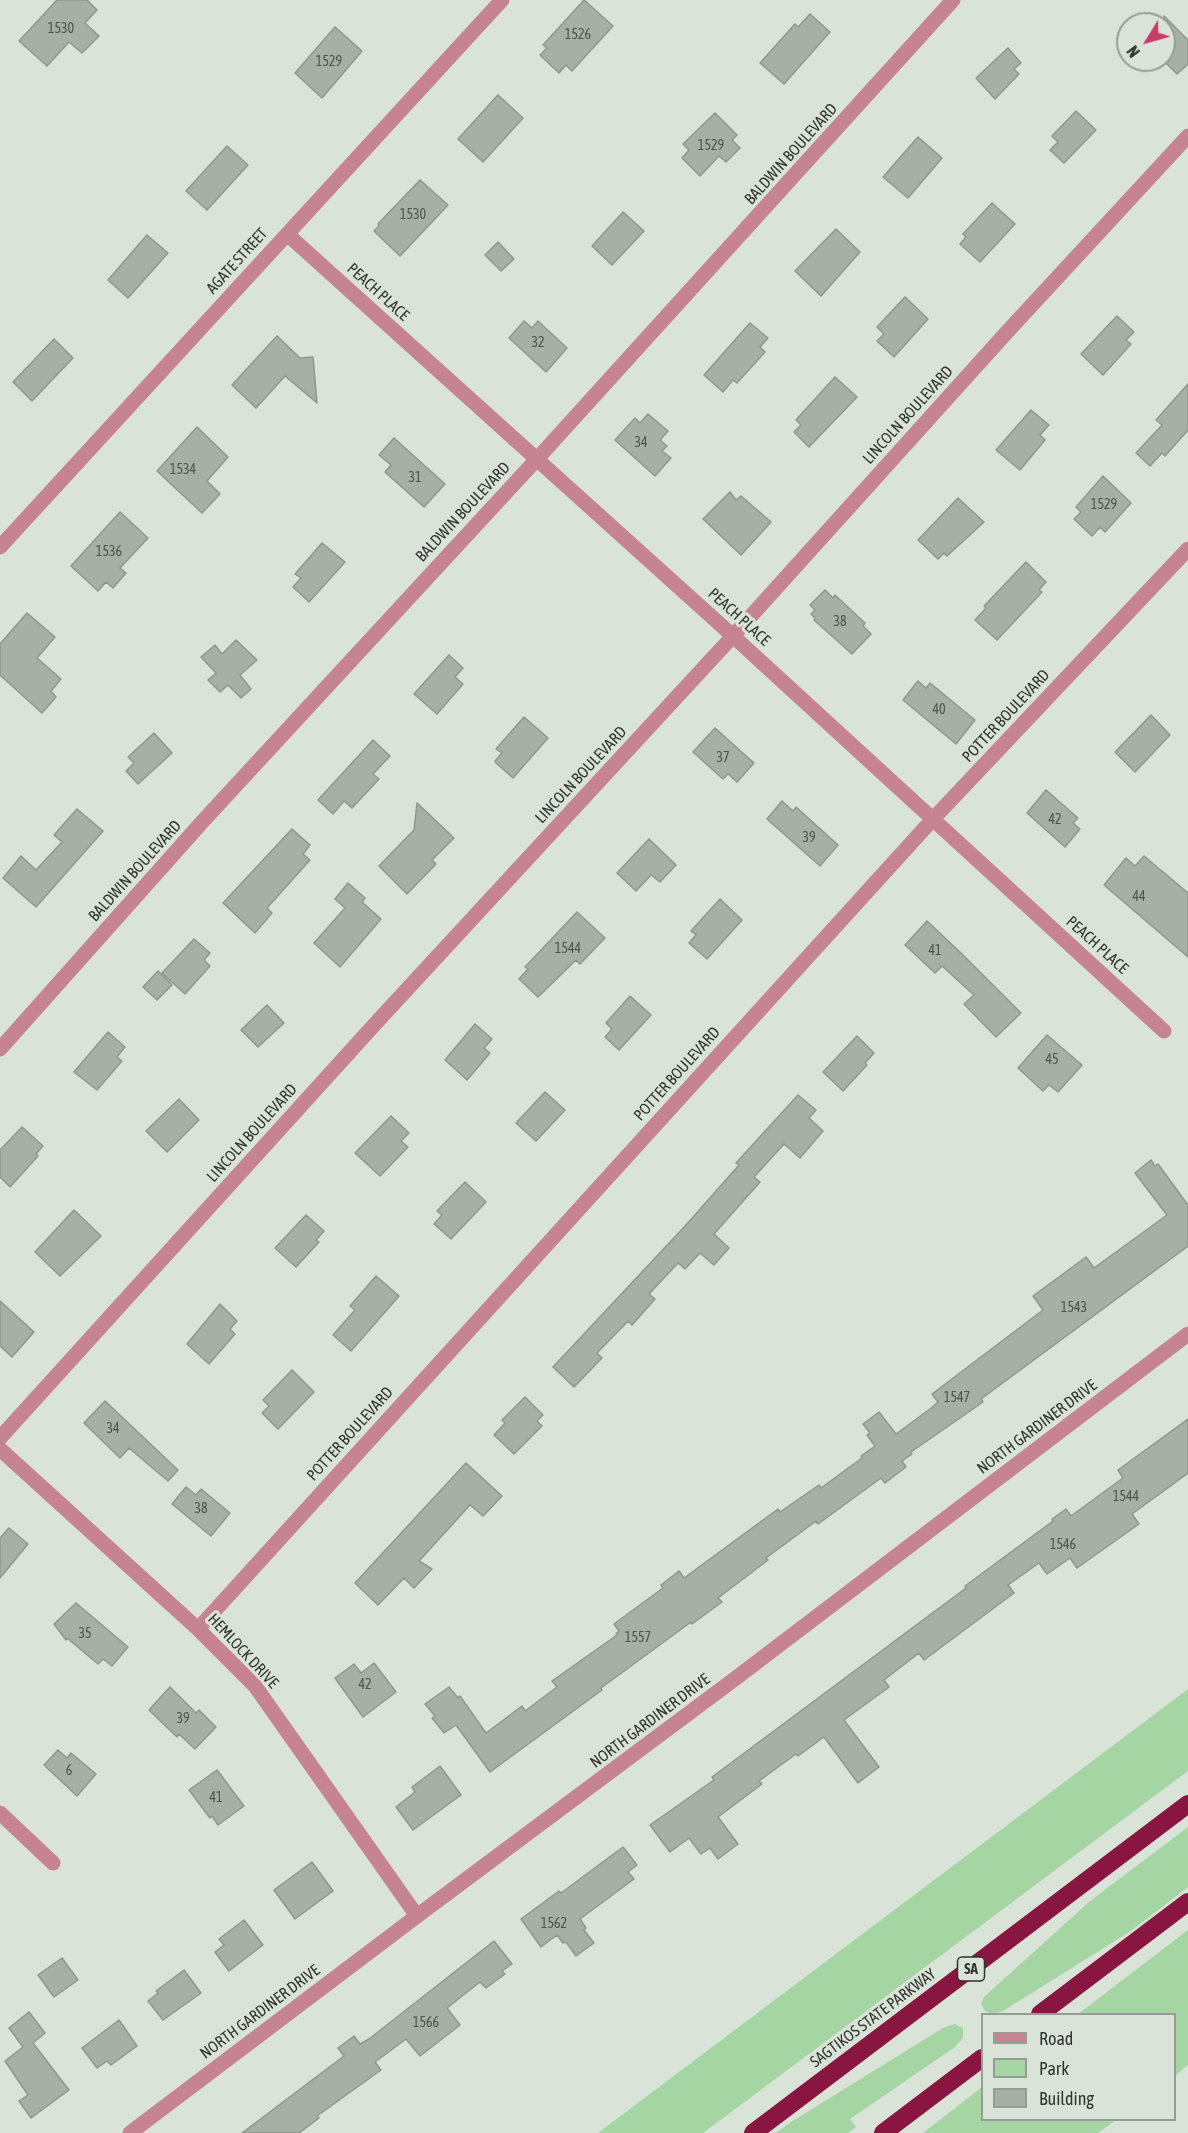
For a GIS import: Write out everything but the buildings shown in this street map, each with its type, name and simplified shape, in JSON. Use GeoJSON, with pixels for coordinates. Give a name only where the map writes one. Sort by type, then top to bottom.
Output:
{"type":"FeatureCollection","features":[{"type":"Feature","properties":{"kind":"highway","name":"SAGTIKOS STATE PARKWAY"},"geometry":{"type":"LineString","coordinates":[[753,2133],[1188,1804]]}},
{"type":"Feature","properties":{"kind":"highway"},"geometry":{"type":"LineString","coordinates":[[1041,2013],[1188,1902]]}},
{"type":"Feature","properties":{"kind":"highway"},"geometry":{"type":"LineString","coordinates":[[883,2133],[981,2059]]}},
{"type":"Feature","properties":{"kind":"street","name":"AGATE STREET"},"geometry":{"type":"LineString","coordinates":[[0,547],[502,0]]}},
{"type":"Feature","properties":{"kind":"street","name":"BALDWIN BOULEVARD"},"geometry":{"type":"LineString","coordinates":[[0,1049],[195,830],[537,459],[953,0]]}},
{"type":"Feature","properties":{"kind":"street","name":"LINCOLN BOULEVARD"},"geometry":{"type":"LineString","coordinates":[[0,1438],[375,1024],[733,636],[1007,332],[1188,136]]}},
{"type":"Feature","properties":{"kind":"street","name":"PEACH PLACE"},"geometry":{"type":"LineString","coordinates":[[287,234],[733,636],[1164,1031]]}},
{"type":"Feature","properties":{"kind":"street","name":"POTTER BOULEVARD"},"geometry":{"type":"LineString","coordinates":[[198,1629],[933,819],[1188,549]]}},
{"type":"Feature","properties":{"kind":"street","name":"NORTH GARDINER DRIVE"},"geometry":{"type":"LineString","coordinates":[[130,2133],[736,1678],[1188,1334]]}},
{"type":"Feature","properties":{"kind":"street","name":"HEMLOCK DRIVE"},"geometry":{"type":"LineString","coordinates":[[0,1449],[198,1629],[255,1686],[417,1916]]}},
{"type":"Feature","properties":{"kind":"street"},"geometry":{"type":"LineString","coordinates":[[0,1813],[53,1863]]}},
{"type":"Feature","properties":{"kind":"green space"},"geometry":{"type":"Polygon","coordinates":[[[1188,1689],[1188,1771],[703,2133],[598,2133],[1188,1689]]]}},
{"type":"Feature","properties":{"kind":"green space"},"geometry":{"type":"Polygon","coordinates":[[[1188,1827],[1188,1887],[1131,1931],[1003,2011],[990,2013],[985,2011],[981,2004],[984,1997],[1090,1901],[1188,1827]]]}},
{"type":"Feature","properties":{"kind":"green space"},"geometry":{"type":"Polygon","coordinates":[[[1188,1930],[1188,2065],[1176,2075],[1176,2013],[1079,2013],[1188,1930]]]}},
{"type":"Feature","properties":{"kind":"green space"},"geometry":{"type":"Polygon","coordinates":[[[955,2024],[963,2028],[963,2038],[955,2047],[850,2119],[856,2127],[848,2133],[776,2133],[943,2028],[955,2024]]]}},
{"type":"Feature","properties":{"kind":"green space"},"geometry":{"type":"Polygon","coordinates":[[[981,2088],[981,2121],[1115,2121],[1098,2133],[923,2133],[981,2088]]]}}]}
